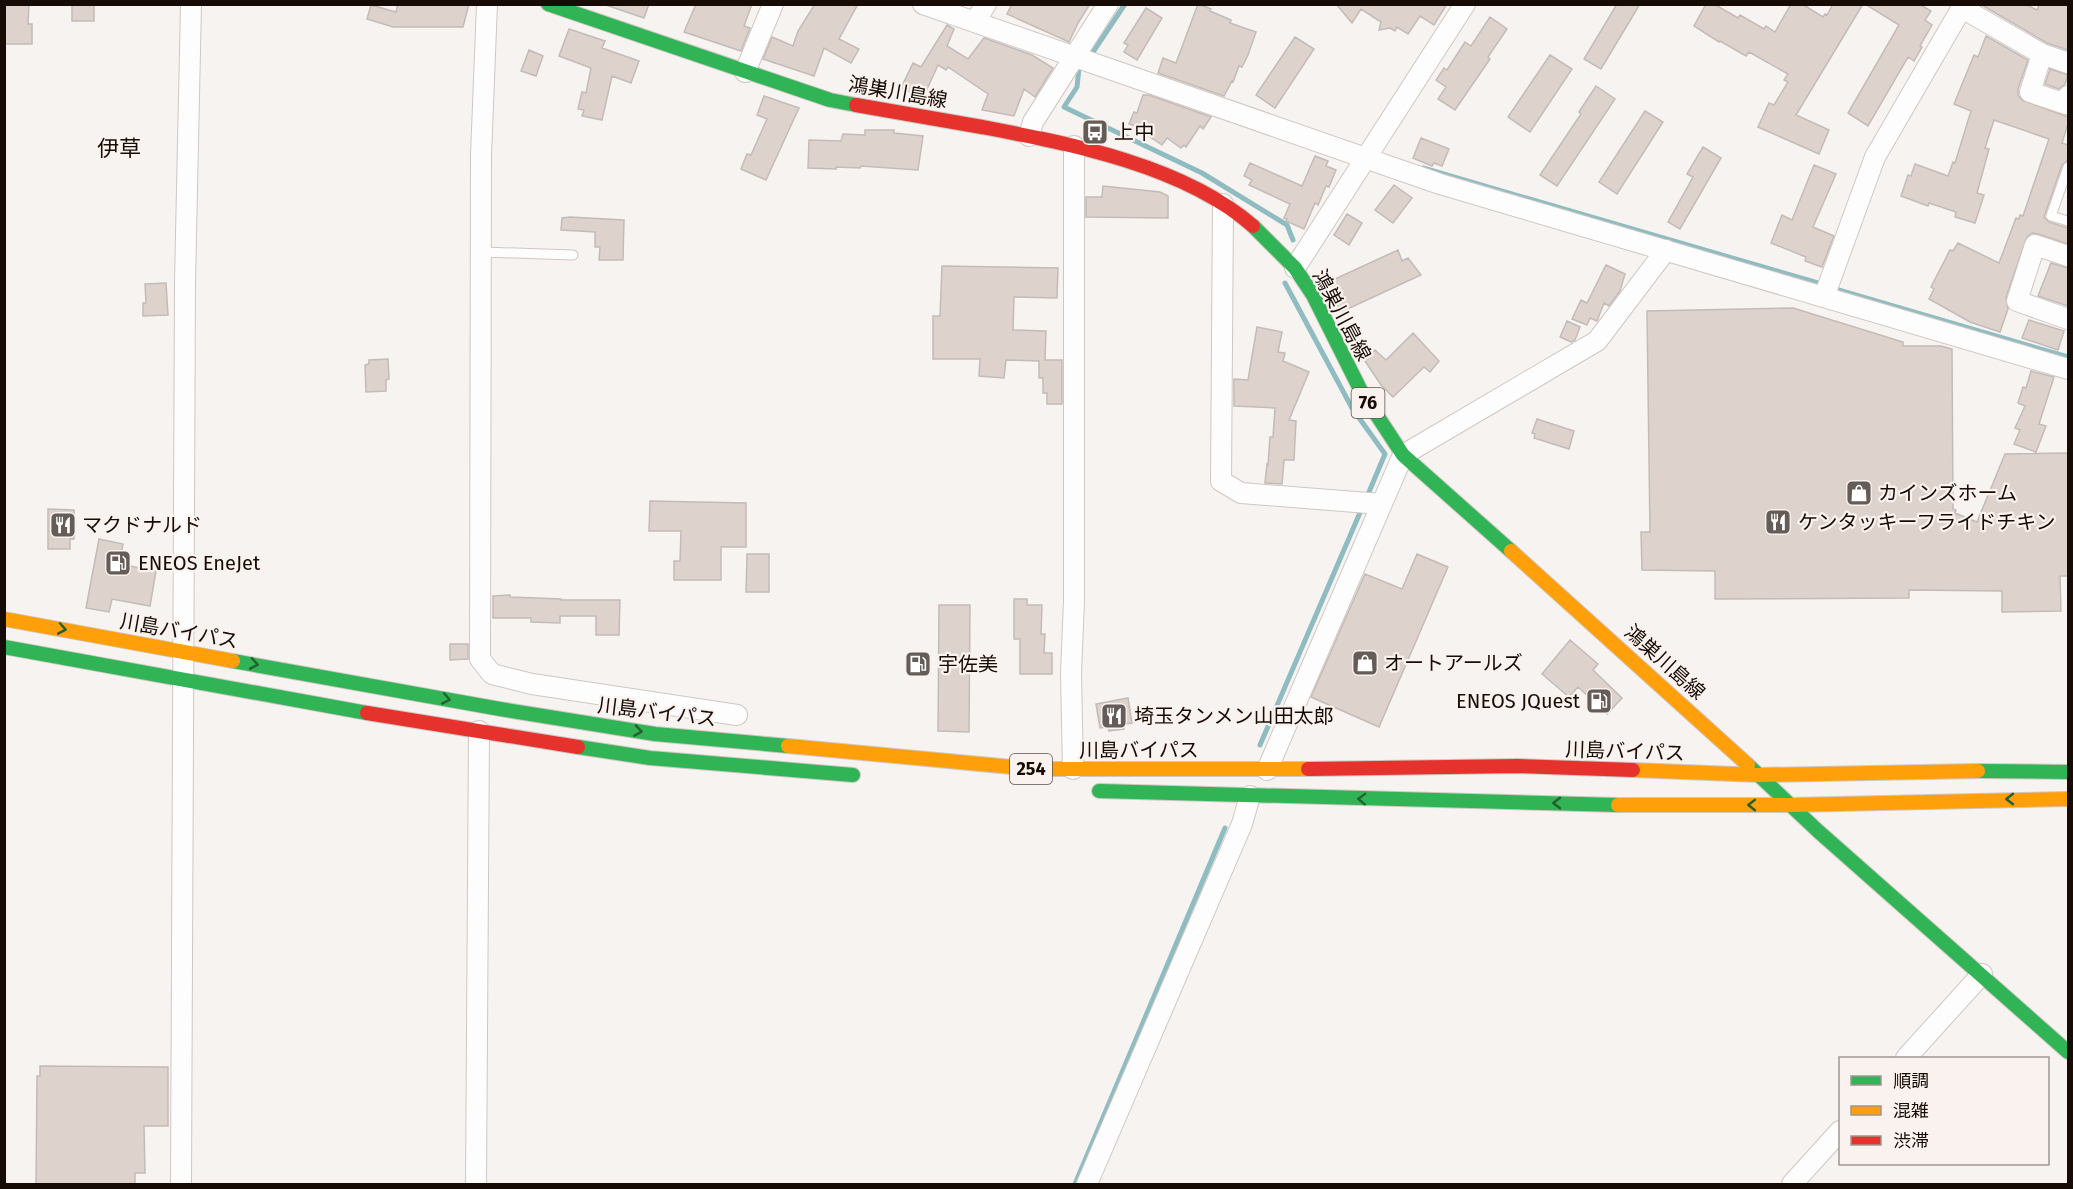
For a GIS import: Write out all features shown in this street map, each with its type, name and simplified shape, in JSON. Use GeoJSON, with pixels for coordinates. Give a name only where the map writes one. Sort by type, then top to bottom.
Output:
{"type":"FeatureCollection","features":[{"type":"Feature","properties":{"kind":"main road","name":"鴻巣川島線"},"geometry":{"type":"LineString","coordinates":[[548,4],[830,100],[1029,135],[1153,169],[1223,204],[1245,219],[1269,239],[1313,295],[1361,391],[1402,455],[1700,720],[1791,806],[2068,1050]]}},
{"type":"Feature","properties":{"kind":"main road","name":"川島バイパス"},"geometry":{"type":"LineString","coordinates":[[4,619],[500,709],[655,734],[1033,769],[1267,770],[1518,766],[1759,776],[1979,771],[2068,772]]}},
{"type":"Feature","properties":{"kind":"main road"},"geometry":{"type":"LineString","coordinates":[[4,647],[334,708],[650,758],[865,776]]}},
{"type":"Feature","properties":{"kind":"main road","name":"川島バイパス"},"geometry":{"type":"LineString","coordinates":[[1083,791],[1515,803],[1791,806],[2068,799]]}},
{"type":"Feature","properties":{"kind":"street"},"geometry":{"type":"LineString","coordinates":[[181,1185],[185,294],[191,4]]}},
{"type":"Feature","properties":{"kind":"street"},"geometry":{"type":"LineString","coordinates":[[487,4],[481,155],[483,252],[480,659],[492,674],[532,684],[737,716]]}},
{"type":"Feature","properties":{"kind":"street"},"geometry":{"type":"LineString","coordinates":[[745,72],[773,4]]}},
{"type":"Feature","properties":{"kind":"street"},"geometry":{"type":"LineString","coordinates":[[923,4],[1440,184],[1824,297],[2067,365]]}},
{"type":"Feature","properties":{"kind":"street"},"geometry":{"type":"LineString","coordinates":[[975,22],[986,4]]}},
{"type":"Feature","properties":{"kind":"street"},"geometry":{"type":"LineString","coordinates":[[1029,135],[1033,122],[1108,4]]}},
{"type":"Feature","properties":{"kind":"street"},"geometry":{"type":"LineString","coordinates":[[1294,268],[1465,4]]}},
{"type":"Feature","properties":{"kind":"street"},"geometry":{"type":"LineString","coordinates":[[1824,297],[1875,157],[1960,6],[2042,54],[2068,63]]}},
{"type":"Feature","properties":{"kind":"street"},"geometry":{"type":"LineString","coordinates":[[2042,54],[2030,92],[2066,104],[2068,96]]}},
{"type":"Feature","properties":{"kind":"street"},"geometry":{"type":"LineString","coordinates":[[1073,769],[1071,673],[1074,601],[1074,146]]}},
{"type":"Feature","properties":{"kind":"street"},"geometry":{"type":"LineString","coordinates":[[1223,204],[1221,481],[1241,494],[1382,504]]}},
{"type":"Feature","properties":{"kind":"street"},"geometry":{"type":"LineString","coordinates":[[2068,256],[2035,245],[2017,301],[2068,319]]}},
{"type":"Feature","properties":{"kind":"street"},"geometry":{"type":"LineString","coordinates":[[1267,770],[1402,455],[1597,341],[1666,250]]}},
{"type":"Feature","properties":{"kind":"street"},"geometry":{"type":"LineString","coordinates":[[476,1185],[479,731]]}},
{"type":"Feature","properties":{"kind":"street"},"geometry":{"type":"LineString","coordinates":[[1087,1185],[1242,824],[1250,796]]}},
{"type":"Feature","properties":{"kind":"street"},"geometry":{"type":"LineString","coordinates":[[1908,1057],[1982,974]]}},
{"type":"Feature","properties":{"kind":"street"},"geometry":{"type":"LineString","coordinates":[[1792,1185],[1839,1132]]}},
{"type":"Feature","properties":{"kind":"lane"},"geometry":{"type":"LineString","coordinates":[[2068,167],[2051,216],[2068,222]]}},
{"type":"Feature","properties":{"kind":"lane"},"geometry":{"type":"LineString","coordinates":[[483,252],[573,255]]}},
{"type":"Feature","properties":{"kind":"building"},"geometry":{"type":"Polygon","coordinates":[[[4,4],[29,4],[28,24],[32,24],[32,44],[4,44],[4,4]]]}},
{"type":"Feature","properties":{"kind":"building"},"geometry":{"type":"Polygon","coordinates":[[[72,4],[94,4],[94,21],[72,21],[72,4]]]}},
{"type":"Feature","properties":{"kind":"building"},"geometry":{"type":"Polygon","coordinates":[[[398,4],[469,4],[463,27],[393,27],[367,19],[371,5],[396,12],[398,4]]]}},
{"type":"Feature","properties":{"kind":"building"},"geometry":{"type":"Polygon","coordinates":[[[603,4],[649,4],[644,18],[603,4]]]}},
{"type":"Feature","properties":{"kind":"building"},"geometry":{"type":"Polygon","coordinates":[[[696,4],[752,4],[744,26],[750,28],[741,51],[684,32],[696,4]]]}},
{"type":"Feature","properties":{"kind":"building"},"geometry":{"type":"Polygon","coordinates":[[[815,4],[858,4],[839,39],[859,49],[851,63],[824,48],[814,76],[763,59],[772,37],[793,46],[798,31],[815,4]]]}},
{"type":"Feature","properties":{"kind":"building"},"geometry":{"type":"Polygon","coordinates":[[[1012,4],[1090,4],[1069,42],[1007,14],[1012,4]]]}},
{"type":"Feature","properties":{"kind":"building"},"geometry":{"type":"Polygon","coordinates":[[[1198,4],[1231,20],[1230,23],[1256,32],[1242,67],[1239,66],[1224,96],[1158,73],[1163,58],[1176,63],[1198,4]]]}},
{"type":"Feature","properties":{"kind":"building"},"geometry":{"type":"Polygon","coordinates":[[[1336,4],[1447,4],[1434,25],[1420,16],[1408,34],[1397,27],[1395,31],[1390,28],[1379,30],[1381,22],[1361,9],[1352,23],[1336,4]]]}},
{"type":"Feature","properties":{"kind":"building"},"geometry":{"type":"Polygon","coordinates":[[[1617,4],[1640,4],[1601,69],[1584,59],[1617,4]]]}},
{"type":"Feature","properties":{"kind":"building"},"geometry":{"type":"Polygon","coordinates":[[[1706,4],[1714,4],[1738,18],[1740,15],[1764,29],[1766,26],[1775,32],[1791,4],[1802,4],[1823,17],[1827,15],[1833,4],[1863,4],[1796,115],[1829,130],[1819,154],[1758,127],[1769,103],[1774,105],[1788,82],[1784,80],[1788,74],[1749,52],[1746,56],[1694,26],[1706,4]]]}},
{"type":"Feature","properties":{"kind":"building"},"geometry":{"type":"Polygon","coordinates":[[[1865,4],[1919,4],[1931,11],[1925,20],[1932,25],[1914,61],[1908,57],[1868,126],[1848,113],[1899,25],[1865,4]]]}},
{"type":"Feature","properties":{"kind":"building"},"geometry":{"type":"Polygon","coordinates":[[[1980,4],[2025,4],[2037,10],[2040,4],[2068,4],[2068,50],[2047,43],[1980,4]]]}},
{"type":"Feature","properties":{"kind":"building"},"geometry":{"type":"Polygon","coordinates":[[[1146,8],[1162,18],[1137,60],[1124,52],[1128,45],[1124,43],[1146,8]]]}},
{"type":"Feature","properties":{"kind":"building"},"geometry":{"type":"Polygon","coordinates":[[[1490,17],[1507,29],[1488,57],[1490,59],[1455,110],[1438,99],[1446,87],[1436,80],[1444,68],[1447,70],[1465,42],[1471,46],[1490,17]]]}},
{"type":"Feature","properties":{"kind":"building"},"geometry":{"type":"Polygon","coordinates":[[[947,25],[954,29],[947,46],[968,59],[984,38],[1032,55],[1053,68],[1035,97],[1024,89],[1014,116],[982,110],[988,94],[948,67],[946,70],[938,65],[923,98],[901,88],[913,63],[921,67],[947,25]]]}},
{"type":"Feature","properties":{"kind":"building"},"geometry":{"type":"Polygon","coordinates":[[[569,29],[605,41],[602,48],[639,61],[631,83],[612,76],[602,120],[582,116],[584,110],[578,109],[582,92],[586,93],[591,68],[559,56],[569,29]]]}},
{"type":"Feature","properties":{"kind":"building"},"geometry":{"type":"Polygon","coordinates":[[[1986,36],[2028,60],[2018,89],[2018,95],[2022,100],[2068,117],[2062,143],[2068,145],[2068,160],[2062,165],[2044,217],[2049,222],[2068,228],[2068,244],[2038,234],[2032,233],[2027,237],[2006,297],[2008,309],[2000,332],[1970,322],[1929,299],[1934,289],[1931,287],[1950,250],[1953,251],[1958,243],[1999,263],[2016,218],[2023,216],[2049,139],[1994,120],[1985,148],[1989,149],[1977,193],[1984,195],[1975,223],[1955,217],[1956,212],[1929,203],[1928,206],[1901,196],[1908,175],[1911,176],[1915,164],[1948,176],[1953,162],[1955,163],[1971,111],[1954,104],[1974,55],[1978,57],[1986,36]]]}},
{"type":"Feature","properties":{"kind":"building"},"geometry":{"type":"Polygon","coordinates":[[[1295,37],[1314,49],[1275,108],[1256,95],[1295,37]]]}},
{"type":"Feature","properties":{"kind":"building"},"geometry":{"type":"Polygon","coordinates":[[[529,50],[543,56],[536,76],[521,71],[529,50]]]}},
{"type":"Feature","properties":{"kind":"building"},"geometry":{"type":"Polygon","coordinates":[[[1550,55],[1572,69],[1530,132],[1508,117],[1550,55]]]}},
{"type":"Feature","properties":{"kind":"building"},"geometry":{"type":"Polygon","coordinates":[[[2050,69],[2068,75],[2065,84],[2059,89],[2045,84],[2050,69]]]}},
{"type":"Feature","properties":{"kind":"building"},"geometry":{"type":"Polygon","coordinates":[[[1596,86],[1615,99],[1557,186],[1540,175],[1581,114],[1579,112],[1596,86]]]}},
{"type":"Feature","properties":{"kind":"building"},"geometry":{"type":"Polygon","coordinates":[[[1143,95],[1149,95],[1211,117],[1203,129],[1200,126],[1186,147],[1184,145],[1181,148],[1167,138],[1162,145],[1140,130],[1141,128],[1129,124],[1134,112],[1137,113],[1143,95]]]}},
{"type":"Feature","properties":{"kind":"building"},"geometry":{"type":"Polygon","coordinates":[[[764,96],[799,108],[766,180],[741,169],[747,154],[751,155],[767,119],[757,115],[764,96]]]}},
{"type":"Feature","properties":{"kind":"building"},"geometry":{"type":"Polygon","coordinates":[[[1645,111],[1663,122],[1617,194],[1599,182],[1645,111]]]}},
{"type":"Feature","properties":{"kind":"building"},"geometry":{"type":"Polygon","coordinates":[[[865,130],[894,130],[894,133],[923,136],[918,170],[861,166],[860,168],[836,167],[836,169],[808,168],[809,140],[841,141],[843,134],[865,135],[865,130]]]}},
{"type":"Feature","properties":{"kind":"building"},"geometry":{"type":"Polygon","coordinates":[[[1421,138],[1449,149],[1442,166],[1434,163],[1432,166],[1413,158],[1421,138]]]}},
{"type":"Feature","properties":{"kind":"building"},"geometry":{"type":"Polygon","coordinates":[[[1703,147],[1721,158],[1680,229],[1668,222],[1693,177],[1687,174],[1703,147]]]}},
{"type":"Feature","properties":{"kind":"building"},"geometry":{"type":"Polygon","coordinates":[[[1315,156],[1328,161],[1326,166],[1336,170],[1318,205],[1315,203],[1304,229],[1284,218],[1290,204],[1249,185],[1252,180],[1244,176],[1250,163],[1302,186],[1315,156]]]}},
{"type":"Feature","properties":{"kind":"building"},"geometry":{"type":"Polygon","coordinates":[[[1814,165],[1836,174],[1813,227],[1834,236],[1822,267],[1805,261],[1806,257],[1771,243],[1782,215],[1792,220],[1814,165]]]}},
{"type":"Feature","properties":{"kind":"building"},"geometry":{"type":"Polygon","coordinates":[[[1394,185],[1412,198],[1393,223],[1375,210],[1394,185]]]}},
{"type":"Feature","properties":{"kind":"building"},"geometry":{"type":"Polygon","coordinates":[[[1103,186],[1160,192],[1168,196],[1168,218],[1086,217],[1086,197],[1102,197],[1103,186]]]}},
{"type":"Feature","properties":{"kind":"building"},"geometry":{"type":"Polygon","coordinates":[[[1347,214],[1362,223],[1349,245],[1334,235],[1347,214]]]}},
{"type":"Feature","properties":{"kind":"building"},"geometry":{"type":"Polygon","coordinates":[[[562,218],[624,220],[623,260],[599,260],[600,247],[595,247],[595,232],[561,230],[562,218]]]}},
{"type":"Feature","properties":{"kind":"building"},"geometry":{"type":"Polygon","coordinates":[[[1398,250],[1402,261],[1408,258],[1421,275],[1341,312],[1326,283],[1398,250]]]}},
{"type":"Feature","properties":{"kind":"building"},"geometry":{"type":"Polygon","coordinates":[[[2051,263],[2068,268],[2068,306],[2038,296],[2051,263]]]}},
{"type":"Feature","properties":{"kind":"building"},"geometry":{"type":"Polygon","coordinates":[[[1606,265],[1625,274],[1620,291],[1609,306],[1604,303],[1597,321],[1590,318],[1587,325],[1572,319],[1581,300],[1587,303],[1606,265]]]}},
{"type":"Feature","properties":{"kind":"building"},"geometry":{"type":"Polygon","coordinates":[[[942,266],[1058,268],[1057,298],[1014,297],[1013,330],[1046,331],[1045,360],[1062,360],[1062,404],[1047,404],[1047,393],[1043,393],[1043,378],[1039,378],[1039,361],[1006,360],[1004,378],[979,376],[980,359],[933,359],[933,316],[940,316],[942,266]]]}},
{"type":"Feature","properties":{"kind":"building"},"geometry":{"type":"Polygon","coordinates":[[[166,283],[168,315],[143,316],[143,303],[146,303],[145,284],[166,283]]]}},
{"type":"Feature","properties":{"kind":"building","name":"カインズホーム"},"geometry":{"type":"Polygon","coordinates":[[[1793,308],[1903,342],[1903,346],[1941,346],[1952,349],[1953,509],[1956,510],[1955,513],[1977,522],[2005,454],[2068,453],[2068,576],[2060,576],[2061,611],[2002,612],[2002,591],[1909,590],[1909,598],[1715,599],[1715,571],[1642,570],[1641,532],[1650,532],[1647,311],[1793,308]]]}},
{"type":"Feature","properties":{"kind":"building"},"geometry":{"type":"Polygon","coordinates":[[[2029,320],[2064,331],[2058,350],[2022,338],[2029,320]]]}},
{"type":"Feature","properties":{"kind":"building"},"geometry":{"type":"Polygon","coordinates":[[[1567,321],[1580,327],[1575,340],[1571,342],[1560,337],[1567,321]]]}},
{"type":"Feature","properties":{"kind":"building"},"geometry":{"type":"Polygon","coordinates":[[[1257,327],[1282,332],[1278,352],[1285,353],[1283,361],[1309,372],[1289,420],[1296,421],[1294,460],[1284,460],[1282,484],[1265,483],[1270,437],[1273,437],[1275,408],[1234,406],[1234,379],[1248,380],[1257,327]]]}},
{"type":"Feature","properties":{"kind":"building"},"geometry":{"type":"Polygon","coordinates":[[[1413,333],[1439,361],[1430,372],[1424,367],[1393,397],[1381,385],[1365,361],[1375,350],[1386,360],[1413,333]]]}},
{"type":"Feature","properties":{"kind":"building"},"geometry":{"type":"Polygon","coordinates":[[[388,359],[389,379],[386,380],[386,391],[366,392],[365,365],[369,364],[369,360],[388,359]]]}},
{"type":"Feature","properties":{"kind":"building"},"geometry":{"type":"Polygon","coordinates":[[[2031,371],[2054,377],[2039,424],[2046,426],[2036,452],[2014,444],[2020,430],[2015,428],[2025,406],[2018,403],[2031,371]]]}},
{"type":"Feature","properties":{"kind":"building"},"geometry":{"type":"Polygon","coordinates":[[[1537,419],[1574,431],[1569,449],[1534,438],[1535,434],[1532,433],[1537,419]]]}},
{"type":"Feature","properties":{"kind":"building"},"geometry":{"type":"Polygon","coordinates":[[[650,501],[746,503],[746,547],[721,547],[721,580],[674,580],[674,561],[680,561],[681,531],[649,531],[650,501]]]}},
{"type":"Feature","properties":{"kind":"building"},"geometry":{"type":"Polygon","coordinates":[[[48,509],[74,510],[74,539],[70,539],[70,549],[48,549],[48,509]]]}},
{"type":"Feature","properties":{"kind":"building"},"geometry":{"type":"Polygon","coordinates":[[[99,539],[123,544],[119,564],[156,571],[150,606],[112,599],[109,612],[86,608],[99,539]]]}},
{"type":"Feature","properties":{"kind":"building"},"geometry":{"type":"Polygon","coordinates":[[[747,554],[769,554],[769,592],[746,592],[747,554]]]}},
{"type":"Feature","properties":{"kind":"building","name":"オートアールズ"},"geometry":{"type":"Polygon","coordinates":[[[1417,554],[1448,567],[1379,727],[1311,697],[1365,574],[1402,589],[1417,554]]]}},
{"type":"Feature","properties":{"kind":"building"},"geometry":{"type":"Polygon","coordinates":[[[510,595],[510,597],[561,600],[620,600],[619,635],[596,635],[596,616],[560,616],[560,623],[531,622],[531,618],[493,618],[493,596],[510,595]]]}},
{"type":"Feature","properties":{"kind":"building"},"geometry":{"type":"Polygon","coordinates":[[[1014,599],[1027,599],[1027,605],[1042,605],[1041,634],[1045,634],[1044,653],[1052,653],[1052,674],[1020,674],[1020,639],[1014,639],[1014,599]]]}},
{"type":"Feature","properties":{"kind":"building"},"geometry":{"type":"Polygon","coordinates":[[[939,605],[970,605],[969,732],[938,731],[939,605]]]}},
{"type":"Feature","properties":{"kind":"building"},"geometry":{"type":"Polygon","coordinates":[[[1570,640],[1598,664],[1593,670],[1622,698],[1607,714],[1578,687],[1569,697],[1542,674],[1570,640]]]}},
{"type":"Feature","properties":{"kind":"building"},"geometry":{"type":"Polygon","coordinates":[[[450,644],[468,644],[468,659],[450,660],[450,644]]]}},
{"type":"Feature","properties":{"kind":"building","name":"埼玉タンメン山田太郎"},"geometry":{"type":"Polygon","coordinates":[[[1128,698],[1132,723],[1123,724],[1124,729],[1109,731],[1108,727],[1100,728],[1096,704],[1128,698]]]}},
{"type":"Feature","properties":{"kind":"building"},"geometry":{"type":"Polygon","coordinates":[[[40,1066],[168,1067],[168,1126],[144,1126],[145,1173],[135,1173],[135,1185],[36,1185],[37,1076],[40,1076],[40,1066]]]}},
{"type":"Feature","properties":{"kind":"waterway"},"geometry":{"type":"LineString","coordinates":[[1089,58],[1125,4]]}},
{"type":"Feature","properties":{"kind":"waterway"},"geometry":{"type":"LineString","coordinates":[[1083,65],[1079,68],[1077,87],[1064,107],[1202,173],[1287,225],[1293,240]]}},
{"type":"Feature","properties":{"kind":"waterway"},"geometry":{"type":"LineString","coordinates":[[1423,168],[1818,283]]}},
{"type":"Feature","properties":{"kind":"waterway"},"geometry":{"type":"LineString","coordinates":[[1285,283],[1352,408],[1385,454],[1366,499]]}},
{"type":"Feature","properties":{"kind":"waterway"},"geometry":{"type":"LineString","coordinates":[[1835,289],[2068,357]]}},
{"type":"Feature","properties":{"kind":"waterway"},"geometry":{"type":"LineString","coordinates":[[1260,745],[1362,508]]}},
{"type":"Feature","properties":{"kind":"waterway"},"geometry":{"type":"LineString","coordinates":[[1075,1184],[1225,828]]}},
{"type":"Feature","properties":{"kind":"traffic: fast"},"geometry":{"type":"LineString","coordinates":[[548,4],[830,100],[856,105]]}},
{"type":"Feature","properties":{"kind":"traffic: fast"},"geometry":{"type":"LineString","coordinates":[[1253,226],[1295,268],[1313,295],[1361,391],[1403,455],[1511,551]]}},
{"type":"Feature","properties":{"kind":"traffic: fast"},"geometry":{"type":"LineString","coordinates":[[4,647],[367,713]]}},
{"type":"Feature","properties":{"kind":"traffic: fast"},"geometry":{"type":"LineString","coordinates":[[233,661],[655,734],[788,746]]}},
{"type":"Feature","properties":{"kind":"traffic: fast"},"geometry":{"type":"LineString","coordinates":[[578,747],[650,758],[853,775]]}},
{"type":"Feature","properties":{"kind":"traffic: fast"},"geometry":{"type":"LineString","coordinates":[[1748,765],[1818,831],[2068,1052]]}},
{"type":"Feature","properties":{"kind":"traffic: fast"},"geometry":{"type":"LineString","coordinates":[[1978,771],[2068,772]]}},
{"type":"Feature","properties":{"kind":"traffic: fast"},"geometry":{"type":"LineString","coordinates":[[1099,791],[1618,805]]}},
{"type":"Feature","properties":{"kind":"traffic: slow"},"geometry":{"type":"LineString","coordinates":[[1511,551],[1748,765]]}},
{"type":"Feature","properties":{"kind":"traffic: slow"},"geometry":{"type":"LineString","coordinates":[[4,619],[233,661]]}},
{"type":"Feature","properties":{"kind":"traffic: slow"},"geometry":{"type":"LineString","coordinates":[[788,746],[1033,769],[1308,769]]}},
{"type":"Feature","properties":{"kind":"traffic: slow"},"geometry":{"type":"LineString","coordinates":[[1633,770],[1759,775],[1978,771]]}},
{"type":"Feature","properties":{"kind":"traffic: slow"},"geometry":{"type":"LineString","coordinates":[[1618,805],[1791,805],[2068,799]]}},
{"type":"Feature","properties":{"kind":"traffic: jam"},"geometry":{"type":"LineString","coordinates":[[856,105],[1052,141],[1125,160],[1194,187],[1225,205],[1253,226]]}},
{"type":"Feature","properties":{"kind":"traffic: jam"},"geometry":{"type":"LineString","coordinates":[[367,713],[578,747]]}},
{"type":"Feature","properties":{"kind":"traffic: jam"},"geometry":{"type":"LineString","coordinates":[[1308,769],[1518,766],[1633,770]]}},
{"type":"Feature","properties":{"kind":"place","name":"上中"},"geometry":{"type":"Point","coordinates":[1095,132]}},
{"type":"Feature","properties":{"kind":"place","name":"カインズホーム"},"geometry":{"type":"Point","coordinates":[1859,493]}},
{"type":"Feature","properties":{"kind":"place","name":"ケンタッキーフライドチキン"},"geometry":{"type":"Point","coordinates":[1778,522]}},
{"type":"Feature","properties":{"kind":"place","name":"マクドナルド"},"geometry":{"type":"Point","coordinates":[63,525]}},
{"type":"Feature","properties":{"kind":"place","name":"ENEOS EneJet"},"geometry":{"type":"Point","coordinates":[118,563]}},
{"type":"Feature","properties":{"kind":"place","name":"オートアールズ"},"geometry":{"type":"Point","coordinates":[1365,663]}},
{"type":"Feature","properties":{"kind":"place","name":"宇佐美"},"geometry":{"type":"Point","coordinates":[918,664]}},
{"type":"Feature","properties":{"kind":"place","name":"ENEOS JQuest"},"geometry":{"type":"Point","coordinates":[1599,701]}},
{"type":"Feature","properties":{"kind":"place","name":"埼玉タンメン山田太郎"},"geometry":{"type":"Point","coordinates":[1114,716]}},
{"type":"Feature","properties":{"kind":"district","name":"伊草"},"geometry":{"type":"Point","coordinates":[119,148]}}]}
